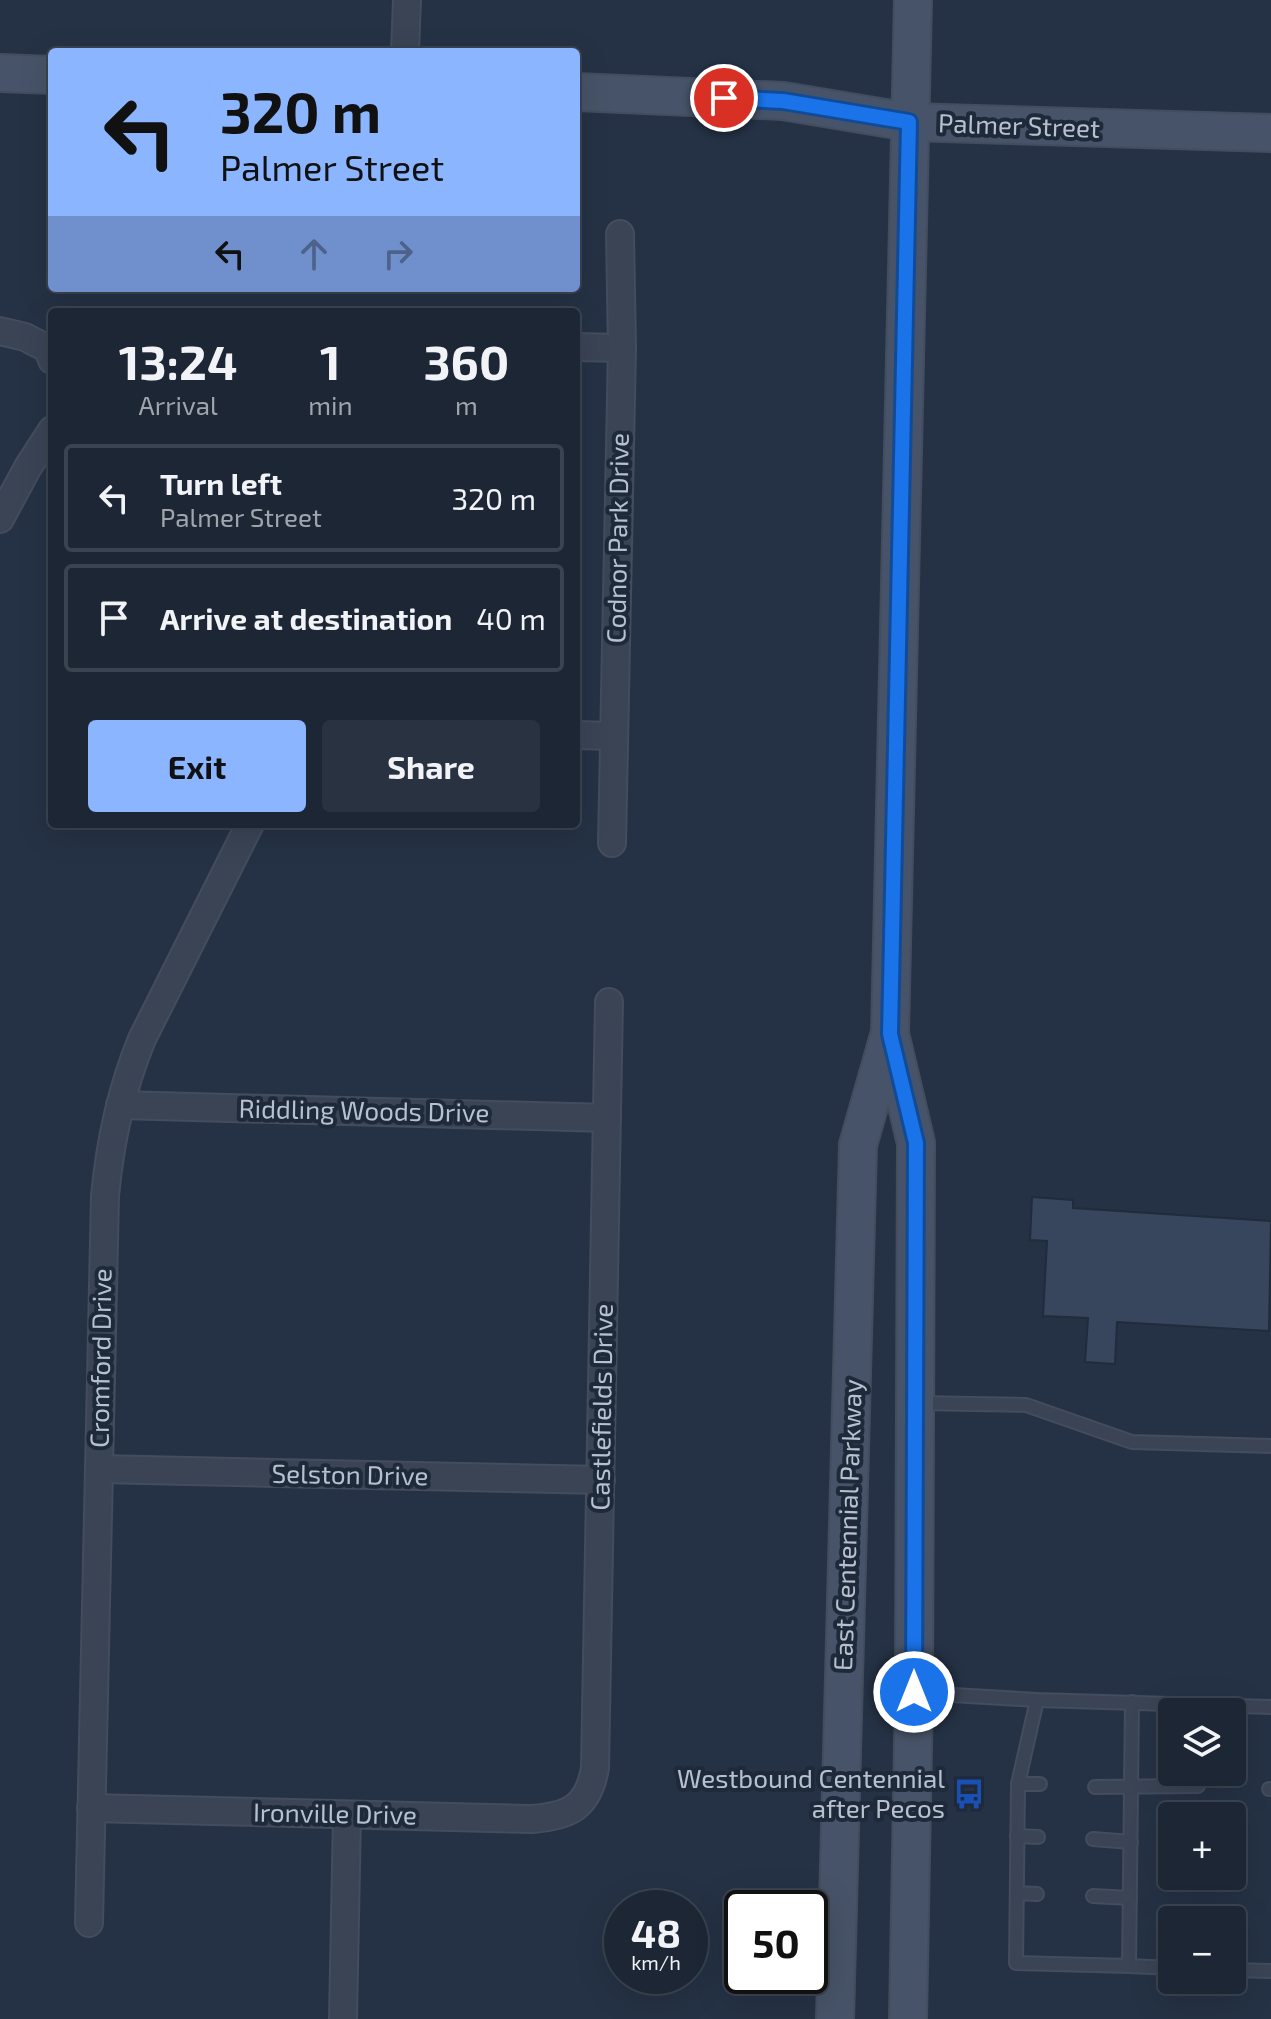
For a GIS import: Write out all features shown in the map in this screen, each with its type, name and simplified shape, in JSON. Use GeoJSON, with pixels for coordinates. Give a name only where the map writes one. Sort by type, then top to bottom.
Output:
{"type":"FeatureCollection","features":[{"type":"Feature","properties":{"kind":"main road","name":"East Centennial Parkway"},"geometry":{"type":"LineString","coordinates":[[908,2019],[914,1692],[916,1143],[890,1034],[913,0]]}},
{"type":"Feature","properties":{"kind":"main road"},"geometry":{"type":"LineString","coordinates":[[0,73],[48,75]]}},
{"type":"Feature","properties":{"kind":"main road","name":"Palmer Street"},"geometry":{"type":"LineString","coordinates":[[580,92],[783,101],[909,122],[1271,133]]}},
{"type":"Feature","properties":{"kind":"main road","name":"East Centennial Parkway"},"geometry":{"type":"LineString","coordinates":[[835,2019],[858,1145],[890,1034]]}},
{"type":"Feature","properties":{"kind":"street"},"geometry":{"type":"LineString","coordinates":[[405,48],[407,0]]}},
{"type":"Feature","properties":{"kind":"street","name":"Codnor Park Drive"},"geometry":{"type":"LineString","coordinates":[[612,843],[622,348],[620,234]]}},
{"type":"Feature","properties":{"kind":"street"},"geometry":{"type":"LineString","coordinates":[[0,331],[25,337],[48,353]]}},
{"type":"Feature","properties":{"kind":"street"},"geometry":{"type":"LineString","coordinates":[[580,347],[622,348]]}},
{"type":"Feature","properties":{"kind":"street"},"geometry":{"type":"LineString","coordinates":[[0,519],[48,436]]}},
{"type":"Feature","properties":{"kind":"street"},"geometry":{"type":"LineString","coordinates":[[580,735],[613,736]]}},
{"type":"Feature","properties":{"kind":"street","name":"Cromford Drive"},"geometry":{"type":"LineString","coordinates":[[89,1923],[105,1196],[110,1142],[129,1070],[142,1039],[248,828]]}},
{"type":"Feature","properties":{"kind":"street","name":"Castlefields Drive"},"geometry":{"type":"LineString","coordinates":[[576,1807],[591,1790],[595,1768],[609,1002]]}},
{"type":"Feature","properties":{"kind":"street","name":"Riddling Woods Drive"},"geometry":{"type":"LineString","coordinates":[[120,1105],[607,1118]]}},
{"type":"Feature","properties":{"kind":"street","name":"Selston Drive"},"geometry":{"type":"LineString","coordinates":[[99,1469],[601,1480]]}},
{"type":"Feature","properties":{"kind":"street","name":"Ironville Drive"},"geometry":{"type":"LineString","coordinates":[[91,1808],[532,1819],[558,1817],[576,1807]]}},
{"type":"Feature","properties":{"kind":"street"},"geometry":{"type":"LineString","coordinates":[[343,2019],[347,1815]]}},
{"type":"Feature","properties":{"kind":"lane"},"geometry":{"type":"LineString","coordinates":[[915,1403],[1026,1405],[1132,1442],[1271,1446]]}},
{"type":"Feature","properties":{"kind":"lane"},"geometry":{"type":"LineString","coordinates":[[914,1692],[1037,1700],[1271,1707]]}},
{"type":"Feature","properties":{"kind":"lane"},"geometry":{"type":"LineString","coordinates":[[1037,1700],[1018,1784],[1016,1963],[1158,1967]]}},
{"type":"Feature","properties":{"kind":"lane"},"geometry":{"type":"LineString","coordinates":[[1129,1966],[1132,1702]]}},
{"type":"Feature","properties":{"kind":"lane"},"geometry":{"type":"LineString","coordinates":[[1018,1784],[1040,1784]]}},
{"type":"Feature","properties":{"kind":"lane"},"geometry":{"type":"LineString","coordinates":[[1095,1787],[1198,1786]]}},
{"type":"Feature","properties":{"kind":"lane"},"geometry":{"type":"LineString","coordinates":[[1017,1836],[1038,1837]]}},
{"type":"Feature","properties":{"kind":"lane"},"geometry":{"type":"LineString","coordinates":[[1093,1839],[1131,1842]]}},
{"type":"Feature","properties":{"kind":"lane"},"geometry":{"type":"LineString","coordinates":[[1017,1893],[1037,1894]]}},
{"type":"Feature","properties":{"kind":"lane"},"geometry":{"type":"LineString","coordinates":[[1093,1896],[1130,1898]]}},
{"type":"Feature","properties":{"kind":"lane"},"geometry":{"type":"LineString","coordinates":[[1246,1970],[1271,1971]]}},
{"type":"Feature","properties":{"kind":"building"},"geometry":{"type":"Polygon","coordinates":[[[1032,1197],[1073,1200],[1073,1208],[1271,1221],[1269,1331],[1117,1322],[1115,1364],[1085,1362],[1088,1318],[1043,1316],[1047,1241],[1030,1240],[1032,1197]]]}},
{"type":"Feature","properties":{"kind":"place","name":"Westbound Centennial after Pecos"},"geometry":{"type":"Point","coordinates":[969,1794]}},
{"type":"Feature","properties":{"kind":"route"},"geometry":{"type":"LineString","coordinates":[[724,98],[783,101],[909,122],[890,1034],[916,1143],[914,1692]]}}]}
